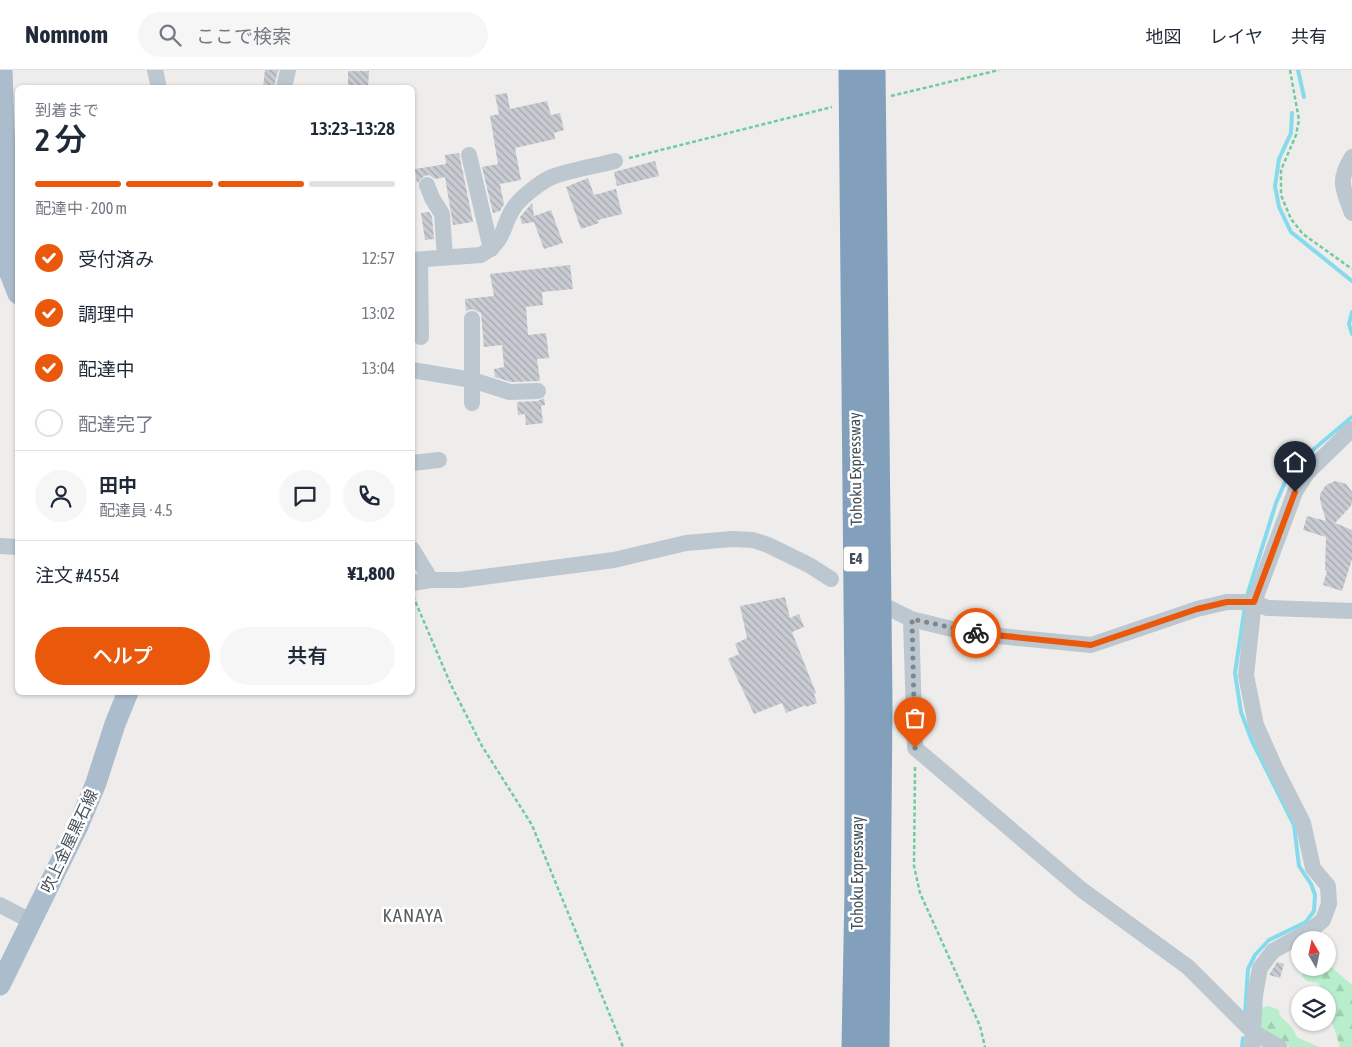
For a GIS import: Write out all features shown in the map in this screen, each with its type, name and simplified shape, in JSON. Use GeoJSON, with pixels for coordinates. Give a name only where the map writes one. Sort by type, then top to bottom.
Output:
{"type":"FeatureCollection","features":[{"type":"Feature","properties":{"kind":"highway","name":"Tohoku Expressway"},"geometry":{"type":"LineString","coordinates":[[851,70],[857,702],[857,891],[854,1047]]}},
{"type":"Feature","properties":{"kind":"highway","name":"Tohoku Expressway"},"geometry":{"type":"LineString","coordinates":[[873,70],[880,704],[877,1047]]}},
{"type":"Feature","properties":{"kind":"main road"},"geometry":{"type":"LineString","coordinates":[[2,70],[2,141],[12,216],[4,245],[8,271],[15,287]]}},
{"type":"Feature","properties":{"kind":"main road","name":"吹上金屋黒石線"},"geometry":{"type":"LineString","coordinates":[[0,985],[78,826],[96,783],[115,724],[127,695]]}},
{"type":"Feature","properties":{"kind":"street"},"geometry":{"type":"LineString","coordinates":[[155,70],[158,85]]}},
{"type":"Feature","properties":{"kind":"street"},"geometry":{"type":"LineString","coordinates":[[285,85],[288,70]]}},
{"type":"Feature","properties":{"kind":"street"},"geometry":{"type":"LineString","coordinates":[[469,155],[490,249]]}},
{"type":"Feature","properties":{"kind":"street"},"geometry":{"type":"LineString","coordinates":[[1352,156],[1346,166],[1342,184],[1352,214]]}},
{"type":"Feature","properties":{"kind":"street"},"geometry":{"type":"LineString","coordinates":[[421,337],[416,260],[481,255],[490,249],[501,237],[513,208],[529,192],[551,177],[616,161]]}},
{"type":"Feature","properties":{"kind":"street"},"geometry":{"type":"LineString","coordinates":[[427,185],[432,198],[442,214],[445,257]]}},
{"type":"Feature","properties":{"kind":"street"},"geometry":{"type":"LineString","coordinates":[[472,319],[472,402]]}},
{"type":"Feature","properties":{"kind":"street"},"geometry":{"type":"LineString","coordinates":[[415,370],[472,380],[510,392],[538,391]]}},
{"type":"Feature","properties":{"kind":"street"},"geometry":{"type":"LineString","coordinates":[[1252,1039],[1255,995],[1260,968],[1273,951],[1311,930],[1323,920],[1329,904],[1328,886],[1313,868],[1304,824],[1276,770],[1256,725],[1246,675],[1249,602],[1295,492],[1306,473],[1352,429]]}},
{"type":"Feature","properties":{"kind":"street"},"geometry":{"type":"LineString","coordinates":[[415,463],[439,460]]}},
{"type":"Feature","properties":{"kind":"street"},"geometry":{"type":"LineString","coordinates":[[415,583],[431,580],[460,580],[614,560],[686,543],[732,539],[753,540],[768,545],[831,579]]}},
{"type":"Feature","properties":{"kind":"street"},"geometry":{"type":"LineString","coordinates":[[0,546],[15,547]]}},
{"type":"Feature","properties":{"kind":"street"},"geometry":{"type":"LineString","coordinates":[[415,554],[431,580]]}},
{"type":"Feature","properties":{"kind":"street"},"geometry":{"type":"LineString","coordinates":[[889,608],[912,619],[968,633],[1091,645],[1197,609],[1227,602],[1249,602],[1267,608],[1352,611]]}},
{"type":"Feature","properties":{"kind":"street"},"geometry":{"type":"LineString","coordinates":[[912,619],[915,748],[1082,890],[1188,967],[1252,1039],[1279,1047]]}},
{"type":"Feature","properties":{"kind":"street"},"geometry":{"type":"LineString","coordinates":[[0,905],[31,921]]}},
{"type":"Feature","properties":{"kind":"path"},"geometry":{"type":"LineString","coordinates":[[888,97],[999,70]]}},
{"type":"Feature","properties":{"kind":"path"},"geometry":{"type":"LineString","coordinates":[[1290,70],[1299,120],[1296,135],[1281,170],[1281,195],[1291,219],[1302,234],[1352,269]]}},
{"type":"Feature","properties":{"kind":"path"},"geometry":{"type":"LineString","coordinates":[[616,161],[833,106]]}},
{"type":"Feature","properties":{"kind":"path"},"geometry":{"type":"LineString","coordinates":[[415,603],[451,685],[482,746],[532,825],[623,1047]]}},
{"type":"Feature","properties":{"kind":"path"},"geometry":{"type":"LineString","coordinates":[[915,748],[914,866],[920,893],[980,1026],[985,1047]]}},
{"type":"Feature","properties":{"kind":"green space"},"geometry":{"type":"Polygon","coordinates":[[[1336,971],[1352,985],[1352,1047],[1340,1047],[1335,1031],[1336,986],[1320,986],[1318,983],[1307,981],[1302,976],[1336,976],[1336,971]]]}},
{"type":"Feature","properties":{"kind":"green space"},"geometry":{"type":"Polygon","coordinates":[[[1269,1006],[1279,1010],[1280,1016],[1291,1026],[1291,1031],[1294,1031],[1297,1037],[1319,1047],[1290,1047],[1259,1030],[1259,1008],[1269,1006]]]}},
{"type":"Feature","properties":{"kind":"building"},"geometry":{"type":"Polygon","coordinates":[[[265,70],[278,70],[275,85],[263,85],[265,70]]]}},
{"type":"Feature","properties":{"kind":"building"},"geometry":{"type":"Polygon","coordinates":[[[348,71],[369,71],[368,85],[348,85],[348,71]]]}},
{"type":"Feature","properties":{"kind":"building"},"geometry":{"type":"Polygon","coordinates":[[[507,93],[510,109],[547,101],[551,115],[560,113],[564,130],[554,133],[555,139],[515,148],[521,180],[500,184],[504,204],[500,211],[493,213],[482,167],[498,164],[490,116],[499,114],[495,95],[507,93]]]}},
{"type":"Feature","properties":{"kind":"building"},"geometry":{"type":"Polygon","coordinates":[[[459,153],[473,222],[453,225],[445,177],[435,179],[429,175],[424,176],[417,183],[415,169],[446,164],[445,155],[459,153]]]}},
{"type":"Feature","properties":{"kind":"building"},"geometry":{"type":"Polygon","coordinates":[[[655,161],[659,176],[617,186],[614,172],[655,161]]]}},
{"type":"Feature","properties":{"kind":"building"},"geometry":{"type":"Polygon","coordinates":[[[588,178],[594,195],[616,189],[622,214],[598,220],[599,223],[581,229],[566,187],[588,178]]]}},
{"type":"Feature","properties":{"kind":"building"},"geometry":{"type":"Polygon","coordinates":[[[532,203],[534,216],[551,210],[563,243],[544,249],[534,222],[522,224],[520,217],[532,203]]]}},
{"type":"Feature","properties":{"kind":"building"},"geometry":{"type":"Polygon","coordinates":[[[429,212],[432,217],[434,239],[425,240],[421,213],[429,212]]]}},
{"type":"Feature","properties":{"kind":"building"},"geometry":{"type":"Polygon","coordinates":[[[570,265],[573,289],[542,292],[543,305],[526,307],[528,335],[546,333],[549,358],[537,359],[540,381],[511,382],[495,377],[494,369],[504,367],[502,345],[484,347],[481,313],[472,309],[466,311],[465,299],[494,296],[490,274],[570,265]]]}},
{"type":"Feature","properties":{"kind":"building"},"geometry":{"type":"Polygon","coordinates":[[[544,398],[545,405],[541,406],[543,423],[526,425],[525,414],[518,415],[517,402],[538,401],[544,398]]]}},
{"type":"Feature","properties":{"kind":"building"},"geometry":{"type":"Polygon","coordinates":[[[1335,481],[1346,484],[1352,492],[1350,507],[1335,523],[1352,530],[1352,559],[1342,591],[1323,585],[1327,571],[1325,570],[1326,537],[1303,530],[1307,516],[1326,521],[1320,494],[1326,485],[1335,481]]]}},
{"type":"Feature","properties":{"kind":"building"},"geometry":{"type":"Polygon","coordinates":[[[785,597],[790,618],[799,614],[804,627],[792,632],[816,693],[814,694],[817,703],[786,713],[782,703],[754,714],[728,659],[739,654],[735,644],[747,638],[740,606],[785,597]]]}},
{"type":"Feature","properties":{"kind":"building"},"geometry":{"type":"Polygon","coordinates":[[[1277,962],[1284,964],[1280,978],[1269,975],[1277,962]]]}},
{"type":"Feature","properties":{"kind":"waterway"},"geometry":{"type":"LineString","coordinates":[[1298,70],[1304,97]]}},
{"type":"Feature","properties":{"kind":"waterway"},"geometry":{"type":"LineString","coordinates":[[1292,113],[1291,133],[1279,159],[1275,186],[1279,207],[1291,232],[1352,281]]}},
{"type":"Feature","properties":{"kind":"waterway"},"geometry":{"type":"LineString","coordinates":[[1352,312],[1349,324],[1352,334]]}},
{"type":"Feature","properties":{"kind":"waterway"},"geometry":{"type":"LineString","coordinates":[[1246,599],[1276,503],[1285,482],[1295,465],[1352,417]]}},
{"type":"Feature","properties":{"kind":"waterway"},"geometry":{"type":"LineString","coordinates":[[1245,606],[1235,673],[1241,712],[1252,741],[1294,825],[1299,866],[1311,884],[1315,895],[1314,911],[1306,922],[1269,940],[1255,955],[1248,969],[1245,1014]]}},
{"type":"Feature","properties":{"kind":"waterway"},"geometry":{"type":"LineString","coordinates":[[1242,1047],[1243,1038]]}},
{"type":"Feature","properties":{"kind":"way so far"},"geometry":{"type":"LineString","coordinates":[[915,748],[912,619],[968,633],[976,633]]}},
{"type":"Feature","properties":{"kind":"district","name":"KANAYA"},"geometry":{"type":"Point","coordinates":[413,915]}},
{"type":"Feature","properties":{"kind":"route"},"geometry":{"type":"LineString","coordinates":[[976,633],[1091,645],[1197,609],[1227,602],[1254,602],[1295,492]]}}]}
